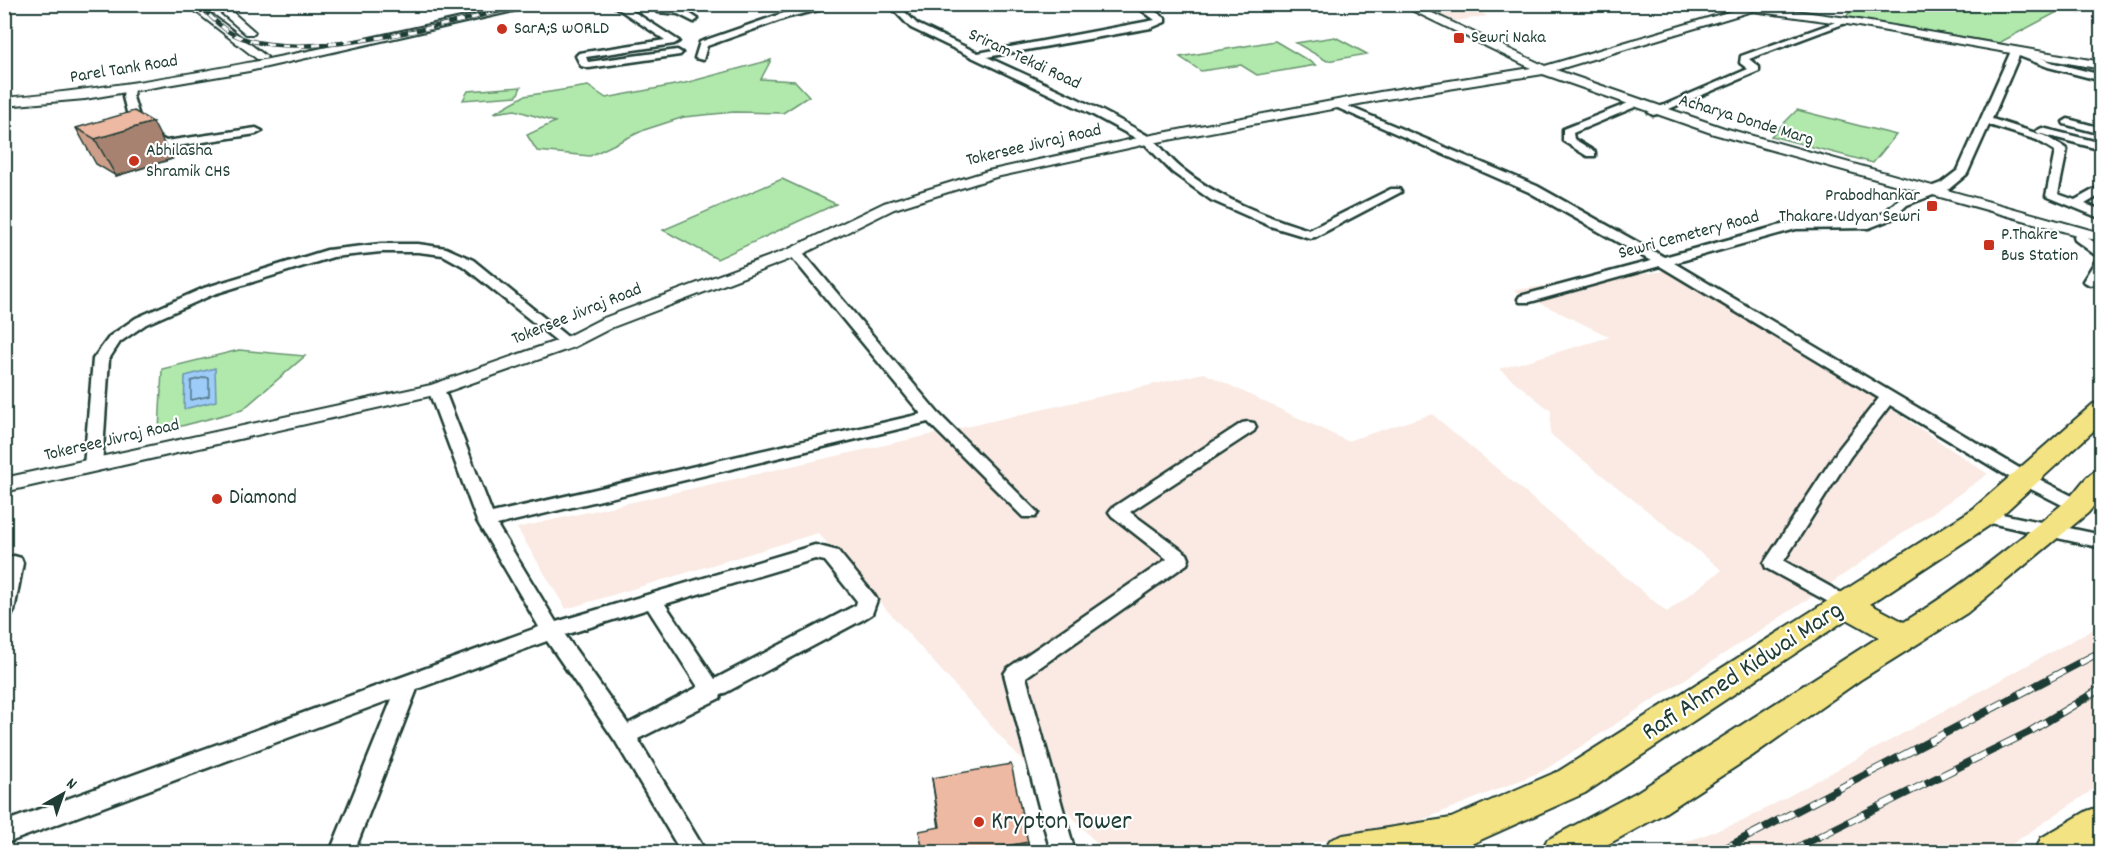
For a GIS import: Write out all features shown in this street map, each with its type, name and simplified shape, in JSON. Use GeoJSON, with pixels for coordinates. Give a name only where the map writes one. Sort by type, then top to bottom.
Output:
{"type":"FeatureCollection","features":[{"type":"Feature","properties":{"kind":"highway"},"geometry":{"type":"LineString","coordinates":[[2057,852],[2102,825]]}},
{"type":"Feature","properties":{"kind":"main road","name":"Rafi Ahmed Kidwai Marg"},"geometry":{"type":"LineString","coordinates":[[1343,852],[1454,834],[1572,782],[1983,516],[2102,409]]}},
{"type":"Feature","properties":{"kind":"main road"},"geometry":{"type":"LineString","coordinates":[[1560,852],[1650,802],[1740,746],[1849,672],[1956,604],[2078,507],[2102,477]]}},
{"type":"Feature","properties":{"kind":"main road"},"geometry":{"type":"LineString","coordinates":[[1847,604],[1905,637]]}},
{"type":"Feature","properties":{"kind":"street"},"geometry":{"type":"LineString","coordinates":[[191,4],[261,57]]}},
{"type":"Feature","properties":{"kind":"street"},"geometry":{"type":"LineString","coordinates":[[216,4],[270,48]]}},
{"type":"Feature","properties":{"kind":"street"},"geometry":{"type":"LineString","coordinates":[[4,93],[90,86],[261,57],[270,48],[514,4]]}},
{"type":"Feature","properties":{"kind":"street","name":"Parel Tank Road"},"geometry":{"type":"LineString","coordinates":[[4,102],[129,88],[249,68],[540,4]]}},
{"type":"Feature","properties":{"kind":"street"},"geometry":{"type":"LineString","coordinates":[[615,4],[674,41],[582,55],[580,56],[584,64],[677,53]]}},
{"type":"Feature","properties":{"kind":"street"},"geometry":{"type":"LineString","coordinates":[[656,4],[661,10],[680,11],[694,19]]}},
{"type":"Feature","properties":{"kind":"street"},"geometry":{"type":"LineString","coordinates":[[700,58],[703,44],[778,17],[840,4]]}},
{"type":"Feature","properties":{"kind":"street","name":"Sriram Tekdi Road"},"geometry":{"type":"LineString","coordinates":[[892,4],[914,26],[1097,113],[1147,140],[1176,170],[1215,197],[1274,223],[1310,234],[1395,192]]}},
{"type":"Feature","properties":{"kind":"street"},"geometry":{"type":"LineString","coordinates":[[975,56],[1151,25],[1162,20],[1137,4]]}},
{"type":"Feature","properties":{"kind":"street","name":"Acharya Donde Marg"},"geometry":{"type":"LineString","coordinates":[[1396,4],[1442,24]]}},
{"type":"Feature","properties":{"kind":"street","name":"Acharya Donde Marg"},"geometry":{"type":"LineString","coordinates":[[1404,4],[1539,70],[1631,105],[1657,111]]}},
{"type":"Feature","properties":{"kind":"street"},"geometry":{"type":"LineString","coordinates":[[1731,4],[1752,8]]}},
{"type":"Feature","properties":{"kind":"street","name":"Tokersee Jivraj Road"},"geometry":{"type":"LineString","coordinates":[[4,485],[436,389],[568,343],[607,323],[795,252],[889,207],[993,174],[1147,140],[1442,84],[1539,70],[1752,8],[1847,21],[2102,66]]}},
{"type":"Feature","properties":{"kind":"street"},"geometry":{"type":"LineString","coordinates":[[212,20],[230,16]]}},
{"type":"Feature","properties":{"kind":"street"},"geometry":{"type":"LineString","coordinates":[[1657,111],[1756,69],[1745,63],[1744,58],[1847,21]]}},
{"type":"Feature","properties":{"kind":"street"},"geometry":{"type":"LineString","coordinates":[[2016,51],[2051,65],[2102,78]]}},
{"type":"Feature","properties":{"kind":"street","name":"Sewri Cemetery Road"},"geometry":{"type":"LineString","coordinates":[[1525,299],[1796,225],[1869,224],[1888,216],[1903,202],[1945,186],[1963,172],[2016,51]]}},
{"type":"Feature","properties":{"kind":"street","name":"Acharya Donde Marg"},"geometry":{"type":"LineString","coordinates":[[1539,70],[1719,135],[2099,236]]}},
{"type":"Feature","properties":{"kind":"street"},"geometry":{"type":"LineString","coordinates":[[129,88],[128,97],[138,131],[164,145],[256,131]]}},
{"type":"Feature","properties":{"kind":"street"},"geometry":{"type":"LineString","coordinates":[[1336,105],[1533,189],[1663,262],[2025,479],[2078,507]]}},
{"type":"Feature","properties":{"kind":"street"},"geometry":{"type":"LineString","coordinates":[[1591,154],[1569,141],[1567,131],[1631,105]]}},
{"type":"Feature","properties":{"kind":"street"},"geometry":{"type":"LineString","coordinates":[[1985,120],[2047,141],[2061,150],[2052,196],[2102,215]]}},
{"type":"Feature","properties":{"kind":"street"},"geometry":{"type":"LineString","coordinates":[[2068,122],[2102,131]]}},
{"type":"Feature","properties":{"kind":"street"},"geometry":{"type":"LineString","coordinates":[[2025,133],[2046,131],[2102,147]]}},
{"type":"Feature","properties":{"kind":"street"},"geometry":{"type":"LineString","coordinates":[[2076,205],[2102,188]]}},
{"type":"Feature","properties":{"kind":"street","name":"Acharya Donde Marg"},"geometry":{"type":"LineString","coordinates":[[1931,192],[2080,237],[2099,236]]}},
{"type":"Feature","properties":{"kind":"street"},"geometry":{"type":"LineString","coordinates":[[2080,237],[2102,254]]}},
{"type":"Feature","properties":{"kind":"street"},"geometry":{"type":"LineString","coordinates":[[93,466],[101,359],[115,339],[141,321],[209,291],[332,253],[381,248],[418,248],[446,252],[468,263],[568,343]]}},
{"type":"Feature","properties":{"kind":"street"},"geometry":{"type":"LineString","coordinates":[[795,252],[932,416],[1029,513]]}},
{"type":"Feature","properties":{"kind":"street"},"geometry":{"type":"LineString","coordinates":[[2091,281],[2102,260]]}},
{"type":"Feature","properties":{"kind":"street"},"geometry":{"type":"LineString","coordinates":[[436,389],[486,521],[551,631],[624,736],[694,852]]}},
{"type":"Feature","properties":{"kind":"street"},"geometry":{"type":"LineString","coordinates":[[1847,604],[1773,563],[1844,454],[1888,397]]}},
{"type":"Feature","properties":{"kind":"street"},"geometry":{"type":"LineString","coordinates":[[486,521],[932,416]]}},
{"type":"Feature","properties":{"kind":"street"},"geometry":{"type":"LineString","coordinates":[[1063,852],[1016,674],[1180,559],[1118,512],[1248,427]]}},
{"type":"Feature","properties":{"kind":"street"},"geometry":{"type":"LineString","coordinates":[[1983,516],[2102,542]]}},
{"type":"Feature","properties":{"kind":"street"},"geometry":{"type":"LineString","coordinates":[[4,833],[551,631],[815,552],[831,556],[867,600],[865,609],[857,614],[712,692],[624,736]]}},
{"type":"Feature","properties":{"kind":"street"},"geometry":{"type":"LineString","coordinates":[[4,611],[14,563]]}},
{"type":"Feature","properties":{"kind":"street"},"geometry":{"type":"LineString","coordinates":[[653,602],[712,692]]}},
{"type":"Feature","properties":{"kind":"street"},"geometry":{"type":"LineString","coordinates":[[342,852],[408,684]]}},
{"type":"Feature","properties":{"kind":"shaded area"},"geometry":{"type":"Polygon","coordinates":[[[1420,5],[1463,5],[1488,16],[1455,21],[1420,5]]]}},
{"type":"Feature","properties":{"kind":"shaded area"},"geometry":{"type":"Polygon","coordinates":[[[1665,271],[1873,397],[1988,474],[1810,598],[1543,771],[1402,828],[1254,852],[1104,852],[818,533],[566,609],[517,528],[1204,373],[1347,441],[1432,414],[1667,612],[1722,570],[1550,434],[1551,411],[1499,369],[1610,337],[1513,290],[1665,271]]]}},
{"type":"Feature","properties":{"kind":"shaded area"},"geometry":{"type":"Polygon","coordinates":[[[2101,625],[2101,784],[2000,852],[1658,852],[1743,821],[2101,625]]]}},
{"type":"Feature","properties":{"kind":"green space"},"geometry":{"type":"Polygon","coordinates":[[[1856,4],[2091,5],[2081,13],[2061,10],[1999,43],[1846,17],[1856,4]]]}},
{"type":"Feature","properties":{"kind":"green space"},"geometry":{"type":"Polygon","coordinates":[[[1335,37],[1367,54],[1327,61],[1296,43],[1335,37]]]}},
{"type":"Feature","properties":{"kind":"green space"},"geometry":{"type":"Polygon","coordinates":[[[1275,41],[1316,65],[1257,75],[1241,65],[1201,71],[1180,57],[1275,41]]]}},
{"type":"Feature","properties":{"kind":"green space"},"geometry":{"type":"Polygon","coordinates":[[[771,60],[761,79],[795,81],[809,96],[783,113],[734,112],[684,117],[644,130],[590,156],[537,151],[527,135],[555,122],[515,110],[494,113],[524,96],[588,86],[606,98],[685,83],[771,60]]]}},
{"type":"Feature","properties":{"kind":"green space"},"geometry":{"type":"Polygon","coordinates":[[[521,87],[517,96],[463,100],[468,91],[521,87]]]}},
{"type":"Feature","properties":{"kind":"green space"},"geometry":{"type":"Polygon","coordinates":[[[1797,110],[1896,135],[1873,163],[1771,136],[1797,110]]]}},
{"type":"Feature","properties":{"kind":"green space"},"geometry":{"type":"Polygon","coordinates":[[[782,179],[836,204],[717,259],[663,230],[782,179]]]}},
{"type":"Feature","properties":{"kind":"green space"},"geometry":{"type":"Polygon","coordinates":[[[239,350],[305,356],[242,410],[159,432],[162,369],[239,350]]]}},
{"type":"Feature","properties":{"kind":"water"},"geometry":{"type":"Polygon","coordinates":[[[215,368],[216,401],[184,409],[185,376],[215,368]]]}},
{"type":"Feature","properties":{"kind":"building"},"geometry":{"type":"Polygon","coordinates":[[[134,111],[153,122],[95,139],[76,128],[134,111]]]}},
{"type":"Feature","properties":{"kind":"building","name":"Krypton Tower"},"geometry":{"type":"Polygon","coordinates":[[[1011,764],[1028,842],[974,852],[923,852],[919,831],[940,827],[932,778],[1011,764]]]}},
{"type":"Feature","properties":{"kind":"railway"},"geometry":{"type":"LineString","coordinates":[[198,4],[221,26],[237,36],[266,44],[301,46],[382,37],[529,4]]}},
{"type":"Feature","properties":{"kind":"railway"},"geometry":{"type":"LineString","coordinates":[[1718,852],[2102,651]]}},
{"type":"Feature","properties":{"kind":"railway"},"geometry":{"type":"LineString","coordinates":[[1788,852],[2029,732],[2102,688]]}},
{"type":"Feature","properties":{"kind":"place","name":"SarA;S wORLD"},"geometry":{"type":"Point","coordinates":[502,29]}},
{"type":"Feature","properties":{"kind":"place","name":"Sewri Naka"},"geometry":{"type":"Point","coordinates":[1459,38]}},
{"type":"Feature","properties":{"kind":"place","name":"Abhilasha Shramik CHS"},"geometry":{"type":"Point","coordinates":[134,161]}},
{"type":"Feature","properties":{"kind":"place","name":"Prabodhankar Thakare Udyan Sewri"},"geometry":{"type":"Point","coordinates":[1932,206]}},
{"type":"Feature","properties":{"kind":"place","name":"P.Thakre Bus Station"},"geometry":{"type":"Point","coordinates":[1989,245]}},
{"type":"Feature","properties":{"kind":"place","name":"Diamond"},"geometry":{"type":"Point","coordinates":[217,499]}},
{"type":"Feature","properties":{"kind":"place","name":"Krypton Tower"},"geometry":{"type":"Point","coordinates":[979,822]}}]}
